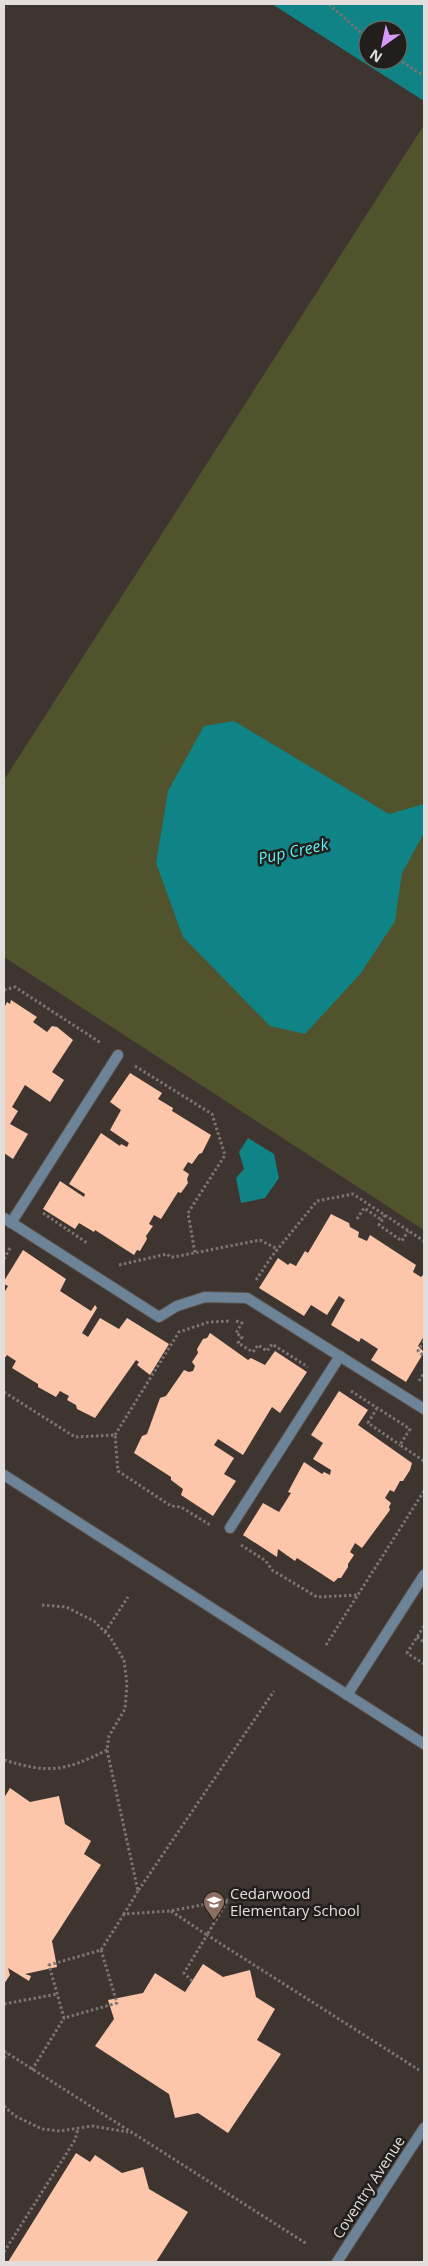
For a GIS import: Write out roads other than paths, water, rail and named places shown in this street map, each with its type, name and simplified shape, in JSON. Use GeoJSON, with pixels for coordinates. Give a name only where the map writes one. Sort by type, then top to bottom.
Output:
{"type":"FeatureCollection","features":[{"type":"Feature","properties":{"kind":"street"},"geometry":{"type":"LineString","coordinates":[[118,1054],[8,1220],[159,1317],[177,1306],[205,1297],[247,1298],[424,1409]]}},
{"type":"Feature","properties":{"kind":"street"},"geometry":{"type":"LineString","coordinates":[[230,1528],[340,1356]]}},
{"type":"Feature","properties":{"kind":"street"},"geometry":{"type":"LineString","coordinates":[[4,1475],[424,1744]]}},
{"type":"Feature","properties":{"kind":"street"},"geometry":{"type":"LineString","coordinates":[[347,1695],[424,1575]]}},
{"type":"Feature","properties":{"kind":"street","name":"Coventry Avenue"},"geometry":{"type":"LineString","coordinates":[[337,2262],[424,2128]]}},
{"type":"Feature","properties":{"kind":"water"},"geometry":{"type":"Polygon","coordinates":[[[272,4],[424,4],[424,101],[375,70],[408,70],[408,20],[358,20],[358,59],[272,4]]]}},
{"type":"Feature","properties":{"kind":"water","name":"Pup Creek"},"geometry":{"type":"Polygon","coordinates":[[[234,721],[389,814],[424,804],[424,833],[402,873],[395,921],[361,973],[305,1034],[270,1026],[183,937],[156,863],[168,791],[204,726],[234,721]]]}},
{"type":"Feature","properties":{"kind":"water"},"geometry":{"type":"Polygon","coordinates":[[[248,1138],[274,1154],[279,1178],[265,1198],[241,1203],[236,1178],[244,1169],[239,1152],[248,1138]]]}},
{"type":"Feature","properties":{"kind":"place","name":"Cedarwood Elementary School"},"geometry":{"type":"Point","coordinates":[214,1921]}}]}
